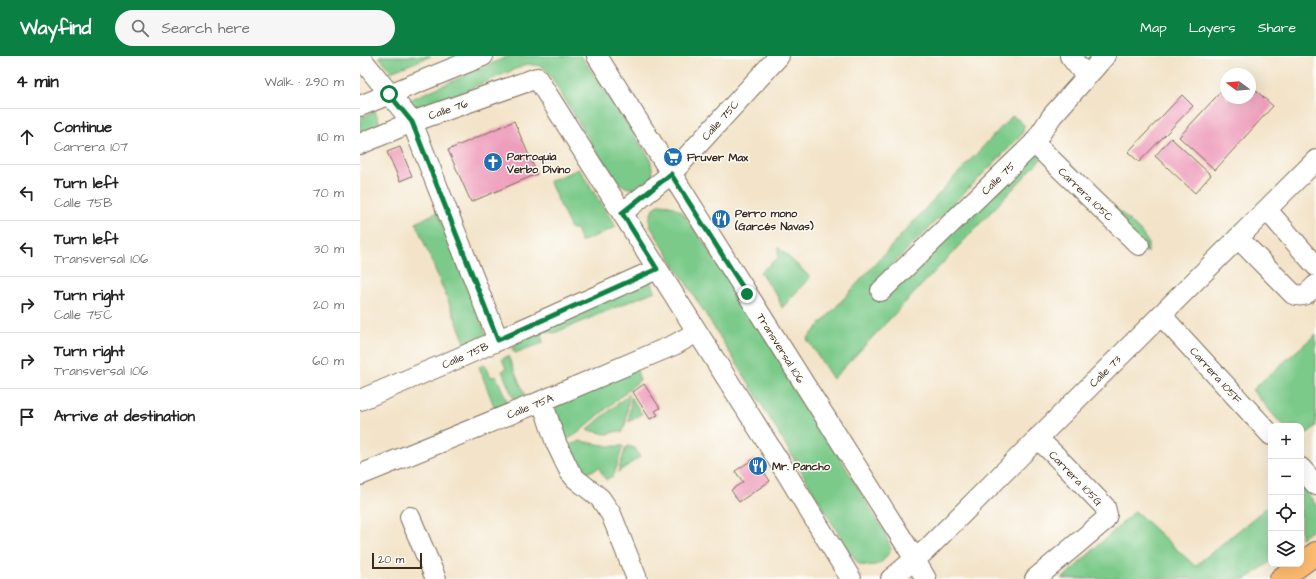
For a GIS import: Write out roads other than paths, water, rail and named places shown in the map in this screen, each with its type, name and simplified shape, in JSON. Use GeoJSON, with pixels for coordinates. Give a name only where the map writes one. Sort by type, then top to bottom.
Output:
{"type":"FeatureCollection","features":[{"type":"Feature","properties":{"kind":"main road"},"geometry":{"type":"LineString","coordinates":[[1281,579],[1316,553]]}},
{"type":"Feature","properties":{"kind":"street"},"geometry":{"type":"LineString","coordinates":[[360,106],[483,56]]}},
{"type":"Feature","properties":{"kind":"street","name":"Transversal 106"},"geometry":{"type":"LineString","coordinates":[[597,56],[926,579]]}},
{"type":"Feature","properties":{"kind":"street","name":"Calle 75C"},"geometry":{"type":"LineString","coordinates":[[622,213],[671,174],[779,56]]}},
{"type":"Feature","properties":{"kind":"street"},"geometry":{"type":"LineString","coordinates":[[1070,56],[1086,76]]}},
{"type":"Feature","properties":{"kind":"street","name":"Calle 75"},"geometry":{"type":"LineString","coordinates":[[881,291],[1034,143],[1052,116],[1105,56]]}},
{"type":"Feature","properties":{"kind":"street"},"geometry":{"type":"LineString","coordinates":[[360,57],[412,122],[498,340]]}},
{"type":"Feature","properties":{"kind":"street","name":"Calle 76"},"geometry":{"type":"LineString","coordinates":[[360,144],[412,122],[537,78],[622,213]]}},
{"type":"Feature","properties":{"kind":"street","name":"Carrera 105C"},"geometry":{"type":"LineString","coordinates":[[1034,143],[1139,245]]}},
{"type":"Feature","properties":{"kind":"street","name":"Calle 73"},"geometry":{"type":"LineString","coordinates":[[891,579],[915,560],[1316,160]]}},
{"type":"Feature","properties":{"kind":"street"},"geometry":{"type":"LineString","coordinates":[[1267,210],[1316,266]]}},
{"type":"Feature","properties":{"kind":"street"},"geometry":{"type":"LineString","coordinates":[[622,213],[851,579]]}},
{"type":"Feature","properties":{"kind":"street"},"geometry":{"type":"LineString","coordinates":[[1238,238],[1293,294],[1299,296],[1305,295],[1316,285]]}},
{"type":"Feature","properties":{"kind":"street","name":"Calle 75B"},"geometry":{"type":"LineString","coordinates":[[360,400],[461,357],[657,269]]}},
{"type":"Feature","properties":{"kind":"street","name":"Carrera 105F"},"geometry":{"type":"LineString","coordinates":[[1161,315],[1268,432]]}},
{"type":"Feature","properties":{"kind":"street","name":"Calle 75A"},"geometry":{"type":"LineString","coordinates":[[360,475],[542,401],[676,344],[697,332]]}},
{"type":"Feature","properties":{"kind":"street"},"geometry":{"type":"LineString","coordinates":[[542,401],[556,443],[570,472],[576,479],[600,498],[611,514],[637,579]]}},
{"type":"Feature","properties":{"kind":"street","name":"Carrera 105G"},"geometry":{"type":"LineString","coordinates":[[1035,579],[1104,521],[1107,515],[1104,507],[1037,438]]}},
{"type":"Feature","properties":{"kind":"street"},"geometry":{"type":"LineString","coordinates":[[1304,471],[1316,485]]}},
{"type":"Feature","properties":{"kind":"street"},"geometry":{"type":"LineString","coordinates":[[410,517],[436,579]]}},
{"type":"Feature","properties":{"kind":"place","name":"Fruver Max"},"geometry":{"type":"Point","coordinates":[673,157]}},
{"type":"Feature","properties":{"kind":"place","name":"Parroquia Verbo Divino"},"geometry":{"type":"Point","coordinates":[493,162]}},
{"type":"Feature","properties":{"kind":"place","name":"Perro mono (Garcés Navas)"},"geometry":{"type":"Point","coordinates":[721,219]}},
{"type":"Feature","properties":{"kind":"place","name":"Mr. Pancho"},"geometry":{"type":"Point","coordinates":[758,466]}}]}
